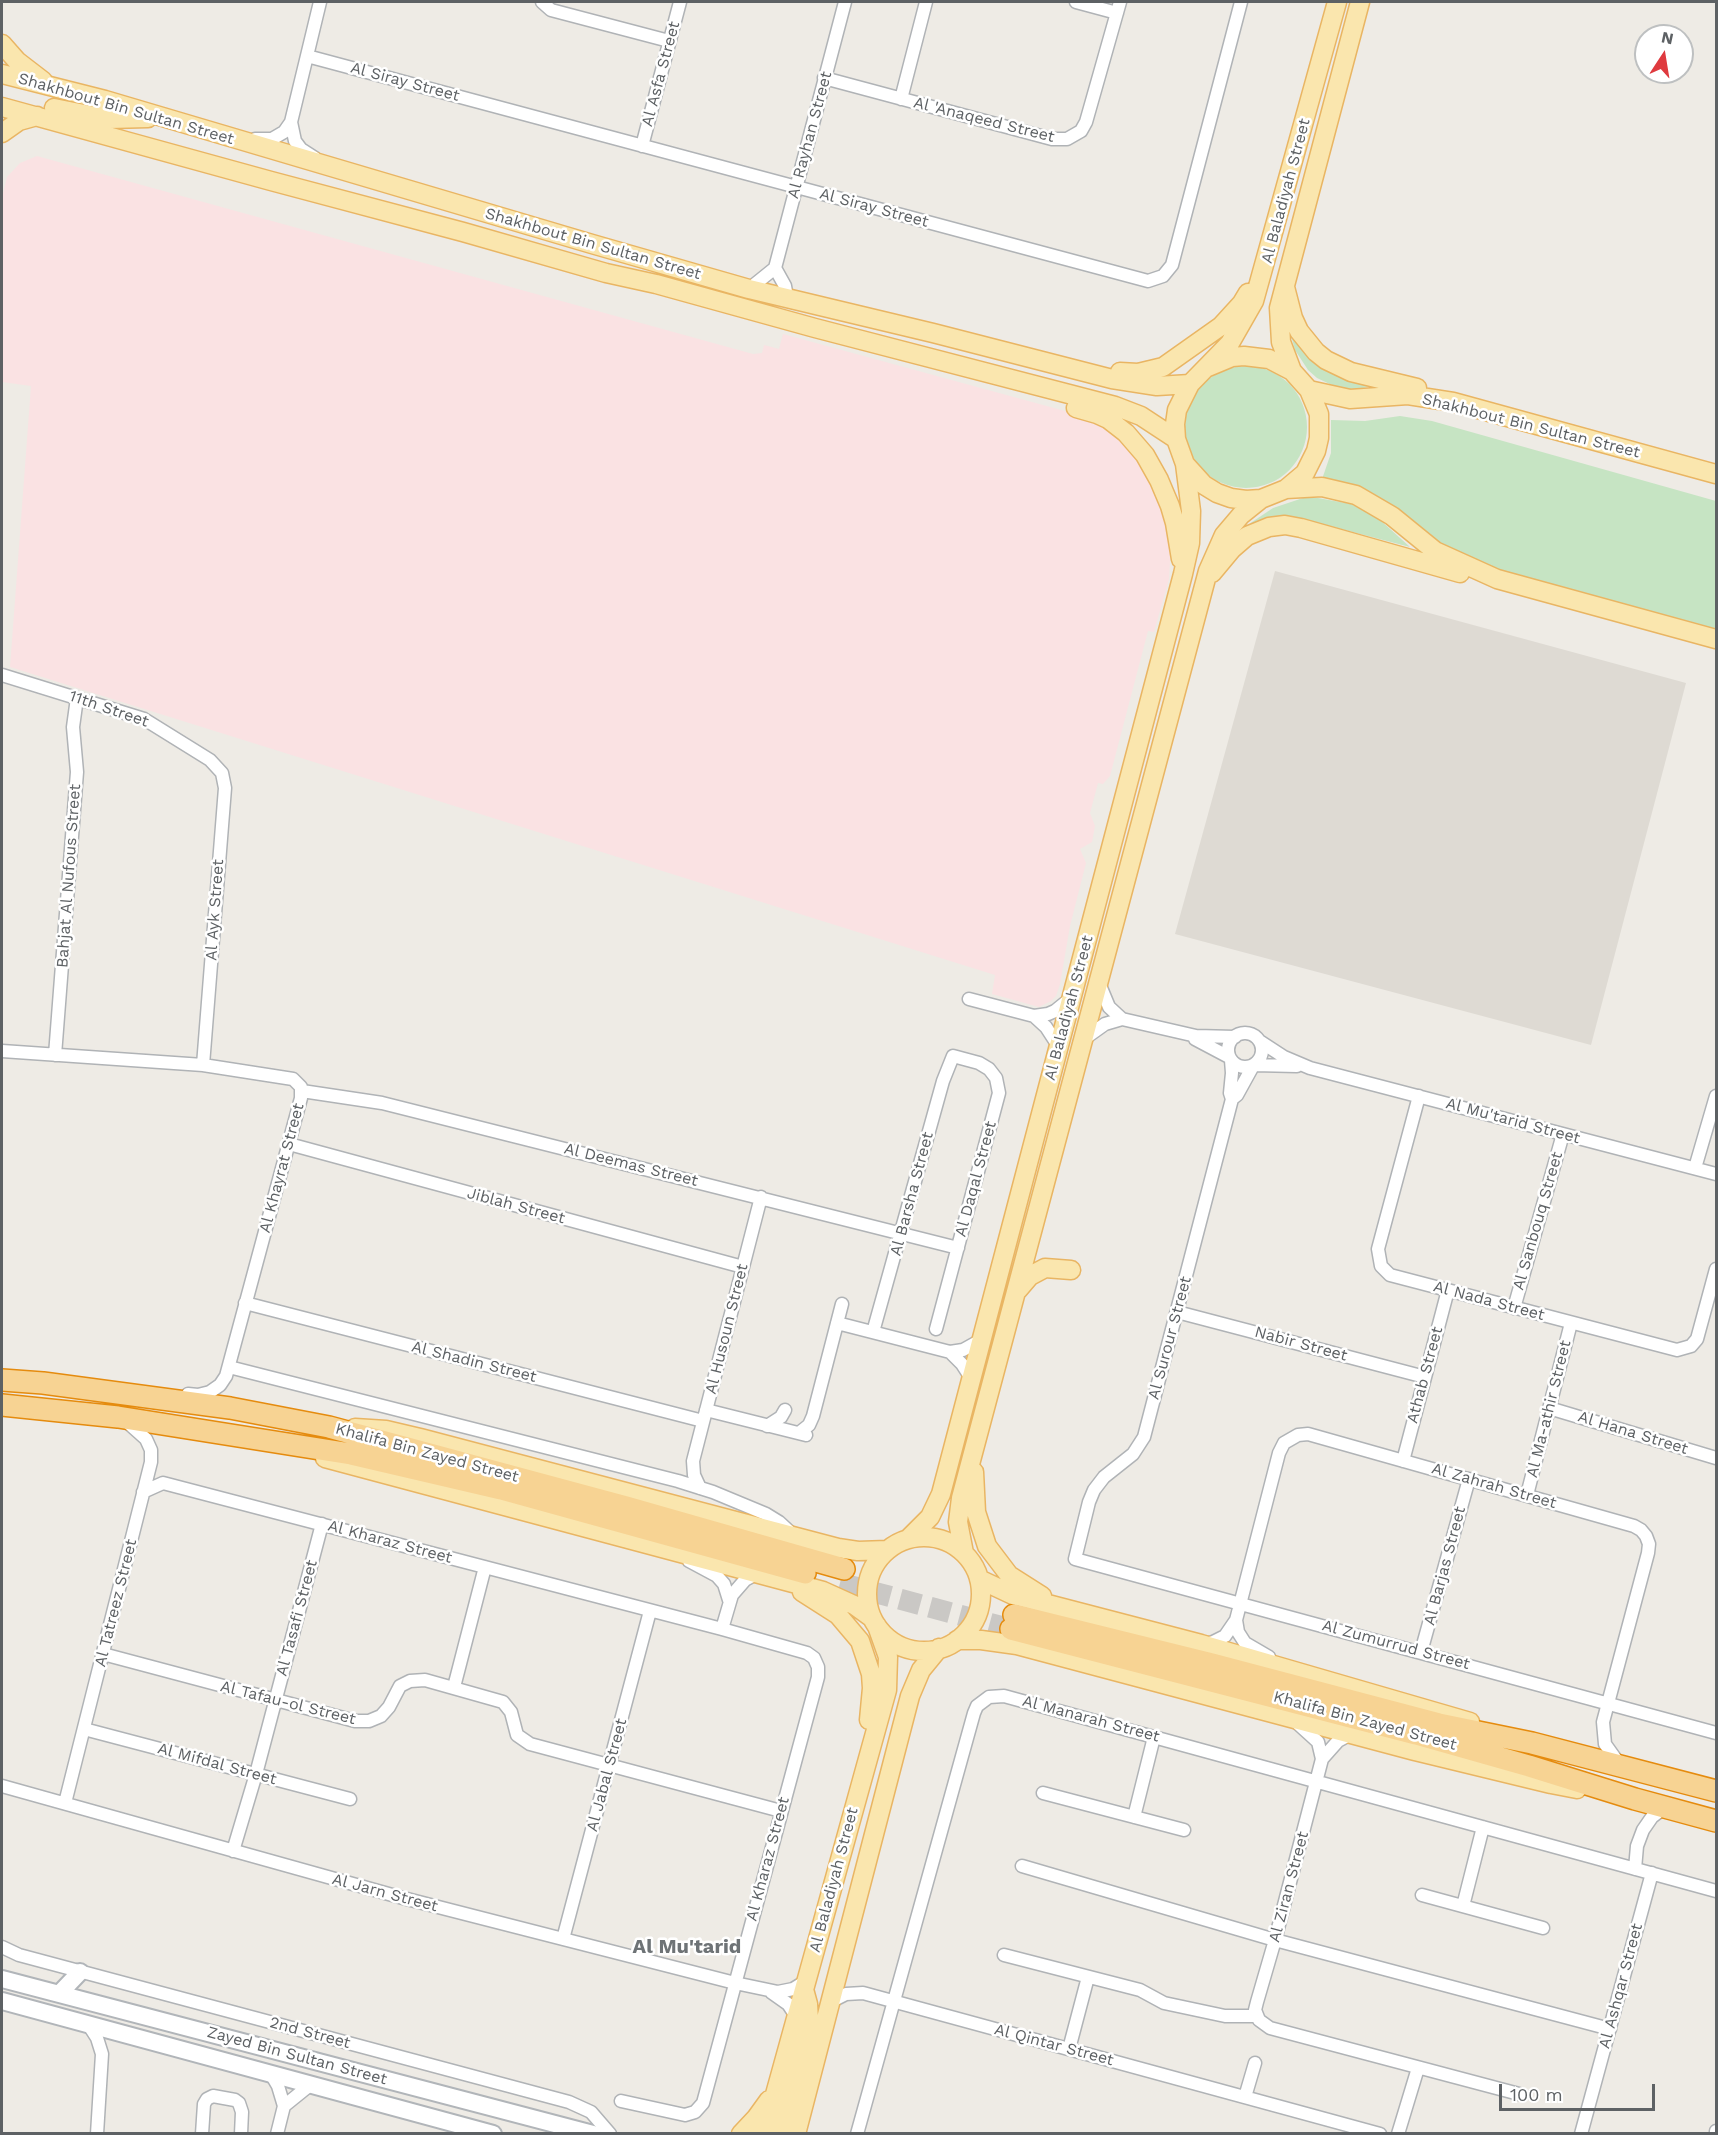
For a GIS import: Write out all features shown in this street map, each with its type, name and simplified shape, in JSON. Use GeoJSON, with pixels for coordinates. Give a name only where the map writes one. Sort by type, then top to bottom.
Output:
{"type":"FeatureCollection","features":[{"type":"Feature","properties":{"kind":"highway","name":"Khalifa Bin Zayed Street"},"geometry":{"type":"LineString","coordinates":[[2,1380],[43,1383],[134,1397],[230,1408],[329,1427],[626,1507],[842,1576],[501,1489],[351,1454],[117,1417],[2,1405]]}},
{"type":"Feature","properties":{"kind":"highway","name":"Khalifa Bin Zayed Street"},"geometry":{"type":"LineString","coordinates":[[1716,1791],[1532,1743],[1439,1724],[1212,1664],[1013,1622],[1529,1766],[1716,1821]]}},
{"type":"Feature","properties":{"kind":"main road","name":"Al Baladiyah Street"},"geometry":{"type":"LineString","coordinates":[[1208,367],[1230,343],[1248,316],[1260,286],[1337,2]]}},
{"type":"Feature","properties":{"kind":"main road","name":"Al Baladiyah Street"},"geometry":{"type":"LineString","coordinates":[[1292,371],[1283,352],[1279,332],[1279,308],[1359,2]]}},
{"type":"Feature","properties":{"kind":"main road"},"geometry":{"type":"LineString","coordinates":[[2,44],[17,61],[52,87]]}},
{"type":"Feature","properties":{"kind":"main road","name":"Shakhbout Bin Sultan Street"},"geometry":{"type":"LineString","coordinates":[[2,74],[105,100],[156,117],[749,289],[1128,383],[1157,386],[1190,384]]}},
{"type":"Feature","properties":{"kind":"main road"},"geometry":{"type":"LineString","coordinates":[[2,94],[94,117],[125,119],[156,117]]}},
{"type":"Feature","properties":{"kind":"main road","name":"Shakhbout Bin Sultan Street"},"geometry":{"type":"LineString","coordinates":[[2,107],[463,232],[590,269],[1115,406],[1141,416],[1176,439]]}},
{"type":"Feature","properties":{"kind":"main road"},"geometry":{"type":"LineString","coordinates":[[2,133],[19,122],[38,116]]}},
{"type":"Feature","properties":{"kind":"main road"},"geometry":{"type":"LineString","coordinates":[[463,232],[496,233],[589,255],[595,250],[592,244]]}},
{"type":"Feature","properties":{"kind":"main road"},"geometry":{"type":"LineString","coordinates":[[933,333],[992,341],[1128,374],[1151,372],[1163,368],[1221,326],[1242,303],[1264,269]]}},
{"type":"Feature","properties":{"kind":"main road"},"geometry":{"type":"LineString","coordinates":[[645,282],[640,277],[640,273],[650,271],[768,302],[835,309]]}},
{"type":"Feature","properties":{"kind":"main road"},"geometry":{"type":"LineString","coordinates":[[1284,284],[1299,331],[1316,352],[1326,360],[1351,372],[1413,387],[1453,402]]}},
{"type":"Feature","properties":{"kind":"main road"},"geometry":{"type":"LineString","coordinates":[[815,328],[833,343],[1097,414],[1108,419],[1136,444],[1153,467],[1175,523],[1183,574]]}},
{"type":"Feature","properties":{"kind":"main road"},"geometry":{"type":"LineString","coordinates":[[1232,357],[1269,359],[1292,371],[1310,390],[1319,414],[1317,451],[1305,473],[1286,489],[1262,499],[1239,499],[1217,493],[1204,485],[1185,464],[1176,439],[1177,410],[1190,384],[1208,367],[1232,357]]}},
{"type":"Feature","properties":{"kind":"main road","name":"Shakhbout Bin Sultan Street"},"geometry":{"type":"LineString","coordinates":[[1310,390],[1350,399],[1408,395],[1453,402],[1716,474]]}},
{"type":"Feature","properties":{"kind":"main road","name":"Al Baladiyah Street"},"geometry":{"type":"LineString","coordinates":[[908,1539],[930,1517],[941,1494],[1183,574],[1190,543],[1191,511],[1185,464]]}},
{"type":"Feature","properties":{"kind":"main road"},"geometry":{"type":"LineString","coordinates":[[1286,489],[1322,488],[1356,495],[1392,516],[1435,551],[1497,579]]}},
{"type":"Feature","properties":{"kind":"main road","name":"Al Baladiyah Street"},"geometry":{"type":"LineString","coordinates":[[964,1553],[959,1532],[959,1509],[1203,588],[1212,558],[1224,535],[1241,515],[1262,499]]}},
{"type":"Feature","properties":{"kind":"main road"},"geometry":{"type":"LineString","coordinates":[[1203,588],[1224,558],[1241,541],[1262,529],[1285,525],[1452,571],[1497,579],[1716,639]]}},
{"type":"Feature","properties":{"kind":"main road"},"geometry":{"type":"LineString","coordinates":[[1016,1294],[1024,1281],[1037,1271],[1045,1268],[1071,1270]]}},
{"type":"Feature","properties":{"kind":"main road"},"geometry":{"type":"LineString","coordinates":[[329,1427],[369,1428],[402,1434],[848,1550],[887,1550]]}},
{"type":"Feature","properties":{"kind":"main road"},"geometry":{"type":"LineString","coordinates":[[287,1443],[320,1456],[678,1554],[834,1594],[854,1605],[892,1640],[909,1648],[929,1650],[939,1648],[957,1640],[971,1626],[979,1608],[981,1588],[975,1569],[964,1553],[937,1538],[908,1539],[887,1550],[875,1564],[868,1582],[867,1600],[875,1622]]}},
{"type":"Feature","properties":{"kind":"main road"},"geometry":{"type":"LineString","coordinates":[[974,1452],[978,1524],[993,1556],[1018,1582],[1068,1610]]}},
{"type":"Feature","properties":{"kind":"main road"},"geometry":{"type":"LineString","coordinates":[[979,1579],[1013,1595],[1201,1644],[1419,1707],[1532,1743]]}},
{"type":"Feature","properties":{"kind":"main road"},"geometry":{"type":"LineString","coordinates":[[788,1583],[838,1614],[860,1641],[871,1674],[872,1688],[868,1723],[870,1748]]}},
{"type":"Feature","properties":{"kind":"main road","name":"Al Baladiyah Street"},"geometry":{"type":"LineString","coordinates":[[764,2133],[888,1679],[886,1647],[875,1622]]}},
{"type":"Feature","properties":{"kind":"main road"},"geometry":{"type":"LineString","coordinates":[[957,1640],[981,1640],[1017,1645],[1351,1734],[1551,1784],[1635,1799]]}},
{"type":"Feature","properties":{"kind":"main road","name":"Al Baladiyah Street"},"geometry":{"type":"LineString","coordinates":[[799,2128],[910,1696],[921,1670],[939,1648]]}},
{"type":"Feature","properties":{"kind":"main road"},"geometry":{"type":"LineString","coordinates":[[59,1994],[80,1971]]}},
{"type":"Feature","properties":{"kind":"main road","name":"Zayed Bin Sultan Street"},"geometry":{"type":"LineString","coordinates":[[2,1979],[593,2133]]}},
{"type":"Feature","properties":{"kind":"main road"},"geometry":{"type":"LineString","coordinates":[[779,2133],[808,2020],[805,1985]]}},
{"type":"Feature","properties":{"kind":"main road","name":"Zayed Bin Sultan Street"},"geometry":{"type":"LineString","coordinates":[[2,2001],[493,2133]]}},
{"type":"Feature","properties":{"kind":"main road"},"geometry":{"type":"LineString","coordinates":[[741,2133],[756,2118],[775,2091]]}},
{"type":"Feature","properties":{"kind":"street"},"geometry":{"type":"LineString","coordinates":[[320,2],[291,122],[292,135],[298,145],[321,165]]}},
{"type":"Feature","properties":{"kind":"street"},"geometry":{"type":"LineString","coordinates":[[542,2],[551,10],[669,42]]}},
{"type":"Feature","properties":{"kind":"street","name":"Al Asfa Street"},"geometry":{"type":"LineString","coordinates":[[642,146],[680,2]]}},
{"type":"Feature","properties":{"kind":"street","name":"Al Rayhan Street"},"geometry":{"type":"LineString","coordinates":[[775,268],[845,2]]}},
{"type":"Feature","properties":{"kind":"street"},"geometry":{"type":"LineString","coordinates":[[901,99],[926,2]]}},
{"type":"Feature","properties":{"kind":"street"},"geometry":{"type":"LineString","coordinates":[[1076,2],[1118,7]]}},
{"type":"Feature","properties":{"kind":"street","name":"Al Siray Street"},"geometry":{"type":"LineString","coordinates":[[307,56],[1148,281],[1159,279],[1172,265],[1241,2]]}},
{"type":"Feature","properties":{"kind":"street","name":"Al 'Anaqeed Street"},"geometry":{"type":"LineString","coordinates":[[824,78],[1062,140],[1081,131],[1086,122],[1118,7]]}},
{"type":"Feature","properties":{"kind":"street"},"geometry":{"type":"LineString","coordinates":[[243,142],[272,139],[284,132],[291,122]]}},
{"type":"Feature","properties":{"kind":"street"},"geometry":{"type":"LineString","coordinates":[[749,289],[775,268],[787,297]]}},
{"type":"Feature","properties":{"kind":"street","name":"11th Street"},"geometry":{"type":"LineString","coordinates":[[2,675],[144,719],[210,760]]}},
{"type":"Feature","properties":{"kind":"street","name":"Bahjat Al Nufous Street"},"geometry":{"type":"LineString","coordinates":[[55,1055],[77,772],[73,727],[77,698]]}},
{"type":"Feature","properties":{"kind":"street","name":"Al Ayk Street"},"geometry":{"type":"LineString","coordinates":[[203,1065],[225,788],[222,773],[210,760]]}},
{"type":"Feature","properties":{"kind":"street"},"geometry":{"type":"LineString","coordinates":[[1099,982],[1109,1007],[1122,1019],[1183,1034],[1209,1037],[1235,1037],[1250,1034],[1261,1042],[1262,1055],[1254,1065],[1241,1067],[1230,1058],[1183,1034]]}},
{"type":"Feature","properties":{"kind":"street"},"geometry":{"type":"LineString","coordinates":[[969,999],[1034,1016],[1056,1011],[1072,998]]}},
{"type":"Feature","properties":{"kind":"street"},"geometry":{"type":"LineString","coordinates":[[1034,1016],[1046,1027],[1059,1047]]}},
{"type":"Feature","properties":{"kind":"street"},"geometry":{"type":"LineString","coordinates":[[1083,1040],[1097,1028],[1122,1019]]}},
{"type":"Feature","properties":{"kind":"street"},"geometry":{"type":"LineString","coordinates":[[1230,1058],[1228,1046],[1235,1037]]}},
{"type":"Feature","properties":{"kind":"street","name":"Al Mu'tarid Street"},"geometry":{"type":"LineString","coordinates":[[1261,1042],[1284,1057],[1310,1068]]}},
{"type":"Feature","properties":{"kind":"street","name":"Al Khayrat Street"},"geometry":{"type":"LineString","coordinates":[[2,1051],[203,1065],[293,1079],[302,1090],[229,1367],[220,1384],[204,1394],[192,1395],[155,1389],[142,1392],[134,1397]]}},
{"type":"Feature","properties":{"kind":"street","name":"Al Barsha Street"},"geometry":{"type":"LineString","coordinates":[[873,1332],[943,1081],[953,1056]]}},
{"type":"Feature","properties":{"kind":"street","name":"Al Daqal Street"},"geometry":{"type":"LineString","coordinates":[[936,1329],[999,1088],[993,1073],[983,1065],[953,1056]]}},
{"type":"Feature","properties":{"kind":"street","name":"Al Surour Street"},"geometry":{"type":"LineString","coordinates":[[1075,1558],[1094,1490],[1104,1477],[1133,1454],[1144,1437],[1232,1099],[1230,1058]]}},
{"type":"Feature","properties":{"kind":"street","name":"Al Surour Street"},"geometry":{"type":"LineString","coordinates":[[1232,1099],[1237,1095],[1254,1065]]}},
{"type":"Feature","properties":{"kind":"street","name":"Al Mu'tarid Street"},"geometry":{"type":"LineString","coordinates":[[1254,1065],[1310,1068],[1716,1174]]}},
{"type":"Feature","properties":{"kind":"street","name":"Al Deemas Street"},"geometry":{"type":"LineString","coordinates":[[302,1090],[382,1103],[958,1248]]}},
{"type":"Feature","properties":{"kind":"street","name":"Al Nada Street"},"geometry":{"type":"LineString","coordinates":[[1419,1096],[1378,1255],[1381,1266],[1390,1275],[1672,1349],[1687,1348],[1695,1343],[1716,1269]]}},
{"type":"Feature","properties":{"kind":"street"},"geometry":{"type":"LineString","coordinates":[[1695,1168],[1716,1096]]}},
{"type":"Feature","properties":{"kind":"street","name":"Al Sanbouq Street"},"geometry":{"type":"LineString","coordinates":[[1514,1308],[1563,1134]]}},
{"type":"Feature","properties":{"kind":"street","name":"Jiblah Street"},"geometry":{"type":"LineString","coordinates":[[289,1144],[743,1268]]}},
{"type":"Feature","properties":{"kind":"street","name":"Al Husoun Street"},"geometry":{"type":"LineString","coordinates":[[700,1488],[694,1475],[693,1461],[761,1197]]}},
{"type":"Feature","properties":{"kind":"street","name":"Athab Street"},"geometry":{"type":"LineString","coordinates":[[1403,1461],[1448,1290]]}},
{"type":"Feature","properties":{"kind":"street","name":"Al Shadin Street"},"geometry":{"type":"LineString","coordinates":[[245,1303],[705,1416],[799,1433]]}},
{"type":"Feature","properties":{"kind":"street"},"geometry":{"type":"LineString","coordinates":[[767,1426],[781,1417],[785,1410],[785,1421],[799,1433],[809,1425],[842,1304]]}},
{"type":"Feature","properties":{"kind":"street","name":"Nabir Street"},"geometry":{"type":"LineString","coordinates":[[1177,1312],[1425,1377]]}},
{"type":"Feature","properties":{"kind":"street"},"geometry":{"type":"LineString","coordinates":[[837,1323],[950,1352],[963,1350],[981,1340]]}},
{"type":"Feature","properties":{"kind":"street","name":"Al Ma-athir Street"},"geometry":{"type":"LineString","coordinates":[[1527,1495],[1571,1323]]}},
{"type":"Feature","properties":{"kind":"street"},"geometry":{"type":"LineString","coordinates":[[950,1352],[971,1378]]}},
{"type":"Feature","properties":{"kind":"street"},"geometry":{"type":"LineString","coordinates":[[229,1367],[672,1479],[766,1514],[779,1522],[794,1537]]}},
{"type":"Feature","properties":{"kind":"street","name":"Al Hana Street"},"geometry":{"type":"LineString","coordinates":[[1549,1408],[1716,1458]]}},
{"type":"Feature","properties":{"kind":"street"},"geometry":{"type":"LineString","coordinates":[[117,1417],[131,1425],[146,1439],[151,1450],[151,1462],[163,1483],[143,1492]]}},
{"type":"Feature","properties":{"kind":"street","name":"Al Zahrah Street"},"geometry":{"type":"LineString","coordinates":[[1236,1620],[1280,1453],[1288,1440],[1298,1435],[1308,1434],[1634,1526],[1646,1536],[1649,1545],[1648,1553],[1603,1722],[1603,1737],[1620,1766]]}},
{"type":"Feature","properties":{"kind":"street"},"geometry":{"type":"LineString","coordinates":[[672,1479],[684,1472],[693,1461]]}},
{"type":"Feature","properties":{"kind":"street","name":"Al Tatreez Street"},"geometry":{"type":"LineString","coordinates":[[65,1803],[151,1462]]}},
{"type":"Feature","properties":{"kind":"street","name":"Al Barjas Street"},"geometry":{"type":"LineString","coordinates":[[1422,1652],[1469,1479]]}},
{"type":"Feature","properties":{"kind":"street","name":"Al Kharaz Street"},"geometry":{"type":"LineString","coordinates":[[163,1483],[722,1629],[807,1653],[814,1658],[818,1667],[818,1677],[703,2103],[699,2110],[690,2115],[679,2115],[621,2101]]}},
{"type":"Feature","properties":{"kind":"street","name":"Al Tasafi Street"},"geometry":{"type":"LineString","coordinates":[[233,1851],[256,1774],[322,1524]]}},
{"type":"Feature","properties":{"kind":"street"},"geometry":{"type":"LineString","coordinates":[[678,1554],[717,1576],[724,1584],[729,1600]]}},
{"type":"Feature","properties":{"kind":"street","name":"Al Zumurrud Street"},"geometry":{"type":"LineString","coordinates":[[1075,1558],[1716,1733]]}},
{"type":"Feature","properties":{"kind":"street"},"geometry":{"type":"LineString","coordinates":[[454,1687],[485,1567]]}},
{"type":"Feature","properties":{"kind":"street"},"geometry":{"type":"LineString","coordinates":[[722,1629],[729,1600],[740,1584],[756,1574]]}},
{"type":"Feature","properties":{"kind":"street","name":"Al Jabal Street"},"geometry":{"type":"LineString","coordinates":[[563,1939],[650,1611]]}},
{"type":"Feature","properties":{"kind":"street"},"geometry":{"type":"LineString","coordinates":[[1201,1644],[1219,1640],[1230,1631],[1236,1620]]}},
{"type":"Feature","properties":{"kind":"street"},"geometry":{"type":"LineString","coordinates":[[1236,1620],[1238,1632],[1245,1643],[1291,1670]]}},
{"type":"Feature","properties":{"kind":"street","name":"Al Tafau-ol Street"},"geometry":{"type":"LineString","coordinates":[[103,1654],[362,1722],[376,1719],[386,1712],[397,1690],[410,1681],[425,1680],[503,1702],[509,1708],[517,1735],[525,1742],[781,1811]]}},
{"type":"Feature","properties":{"kind":"street","name":"Al Manarah Street"},"geometry":{"type":"LineString","coordinates":[[857,2133],[974,1713],[982,1701],[988,1697],[1004,1695],[1716,1891]]}},
{"type":"Feature","properties":{"kind":"street"},"geometry":{"type":"LineString","coordinates":[[1294,1719],[1318,1742],[1322,1759]]}},
{"type":"Feature","properties":{"kind":"street","name":"Al Mifdal Street"},"geometry":{"type":"LineString","coordinates":[[84,1729],[351,1799]]}},
{"type":"Feature","properties":{"kind":"street"},"geometry":{"type":"LineString","coordinates":[[1322,1759],[1338,1741],[1351,1734]]}},
{"type":"Feature","properties":{"kind":"street"},"geometry":{"type":"LineString","coordinates":[[1134,1816],[1155,1737]]}},
{"type":"Feature","properties":{"kind":"street","name":"Al Ziran Street"},"geometry":{"type":"LineString","coordinates":[[1257,2016],[1257,2002],[1322,1759]]}},
{"type":"Feature","properties":{"kind":"street","name":"Al Jarn Street"},"geometry":{"type":"LineString","coordinates":[[2,1786],[403,1898],[735,1983],[770,1991],[793,1989],[805,1985]]}},
{"type":"Feature","properties":{"kind":"street"},"geometry":{"type":"LineString","coordinates":[[1043,1793],[1184,1830]]}},
{"type":"Feature","properties":{"kind":"street"},"geometry":{"type":"LineString","coordinates":[[1635,1869],[1637,1846],[1643,1830],[1652,1817],[1665,1807]]}},
{"type":"Feature","properties":{"kind":"street"},"geometry":{"type":"LineString","coordinates":[[1463,1906],[1483,1827]]}},
{"type":"Feature","properties":{"kind":"street"},"geometry":{"type":"LineString","coordinates":[[1022,1866],[1275,1940],[1610,2029]]}},
{"type":"Feature","properties":{"kind":"street","name":"Al Ashqar Street"},"geometry":{"type":"LineString","coordinates":[[1581,2133],[1652,1873]]}},
{"type":"Feature","properties":{"kind":"street"},"geometry":{"type":"LineString","coordinates":[[1422,1895],[1543,1928]]}},
{"type":"Feature","properties":{"kind":"street","name":"2nd Street"},"geometry":{"type":"LineString","coordinates":[[2,1947],[14,1954],[569,2102],[591,2112],[610,2133]]}},
{"type":"Feature","properties":{"kind":"street"},"geometry":{"type":"LineString","coordinates":[[1004,1955],[1147,1992],[1164,2002],[1225,2016],[1257,2016],[1261,2024],[1270,2028],[1519,2094]]}},
{"type":"Feature","properties":{"kind":"street"},"geometry":{"type":"LineString","coordinates":[[839,1966],[851,1985],[863,1993]]}},
{"type":"Feature","properties":{"kind":"street"},"geometry":{"type":"LineString","coordinates":[[1069,2049],[1088,1977]]}},
{"type":"Feature","properties":{"kind":"street","name":"Al Jarn Street"},"geometry":{"type":"LineString","coordinates":[[770,1991],[788,2004],[796,2016]]}},
{"type":"Feature","properties":{"kind":"street","name":"Al Qintar Street"},"geometry":{"type":"LineString","coordinates":[[830,2002],[846,1994],[863,1993],[1380,2133]]}},
{"type":"Feature","properties":{"kind":"street"},"geometry":{"type":"LineString","coordinates":[[88,2024],[97,2038],[102,2054],[97,2133]]}},
{"type":"Feature","properties":{"kind":"street"},"geometry":{"type":"LineString","coordinates":[[102,2054],[110,2042],[121,2033]]}},
{"type":"Feature","properties":{"kind":"street"},"geometry":{"type":"LineString","coordinates":[[1245,2097],[1255,2063]]}},
{"type":"Feature","properties":{"kind":"street"},"geometry":{"type":"LineString","coordinates":[[1398,2133],[1418,2068]]}},
{"type":"Feature","properties":{"kind":"street"},"geometry":{"type":"LineString","coordinates":[[271,2074],[278,2086],[284,2106],[277,2133]]}},
{"type":"Feature","properties":{"kind":"street"},"geometry":{"type":"LineString","coordinates":[[284,2106],[310,2085]]}},
{"type":"Feature","properties":{"kind":"street"},"geometry":{"type":"LineString","coordinates":[[202,2133],[204,2104],[207,2099],[216,2096],[240,2103],[241,2133]]}},
{"type":"Feature","properties":{"kind":"shaded area"},"geometry":{"type":"Polygon","coordinates":[[[37,156],[753,354],[762,353],[764,345],[779,349],[783,334],[1087,417],[1113,432],[1125,443],[1141,465],[1159,502],[1171,543],[1169,579],[1154,632],[1148,631],[1110,776],[1103,784],[1098,783],[1090,813],[1095,826],[1092,842],[1080,849],[1086,863],[1056,996],[1039,1007],[992,994],[995,975],[10,667],[31,386],[2,382],[2,197],[7,177],[20,163],[37,156]]]}},
{"type":"Feature","properties":{"kind":"shaded area"},"geometry":{"type":"Polygon","coordinates":[[[1275,571],[1686,683],[1591,1045],[1175,934],[1275,571]]]}},
{"type":"Feature","properties":{"kind":"green space"},"geometry":{"type":"Polygon","coordinates":[[[1290,332],[1375,385],[1347,389],[1336,387],[1317,378],[1308,370],[1295,350],[1290,332]]]}},
{"type":"Feature","properties":{"kind":"green space"},"geometry":{"type":"Polygon","coordinates":[[[1246,366],[1269,370],[1289,384],[1303,404],[1307,427],[1303,450],[1289,470],[1269,484],[1246,488],[1223,484],[1203,470],[1189,450],[1185,427],[1189,404],[1203,384],[1223,370],[1246,366]]]}},
{"type":"Feature","properties":{"kind":"green space"},"geometry":{"type":"Polygon","coordinates":[[[1400,416],[1432,421],[1716,501],[1716,635],[1475,570],[1399,520],[1319,488],[1331,453],[1331,420],[1365,421],[1400,416]]]}},
{"type":"Feature","properties":{"kind":"green space"},"geometry":{"type":"Polygon","coordinates":[[[1303,498],[1318,498],[1351,504],[1379,519],[1410,547],[1299,518],[1270,518],[1249,524],[1273,508],[1303,498]]]}},
{"type":"Feature","properties":{"kind":"tunnel"},"geometry":{"type":"LineString","coordinates":[[840,1583],[1011,1629]]}},
{"type":"Feature","properties":{"kind":"district","name":"Al Mu'tarid"},"geometry":{"type":"Point","coordinates":[687,1947]}}]}
